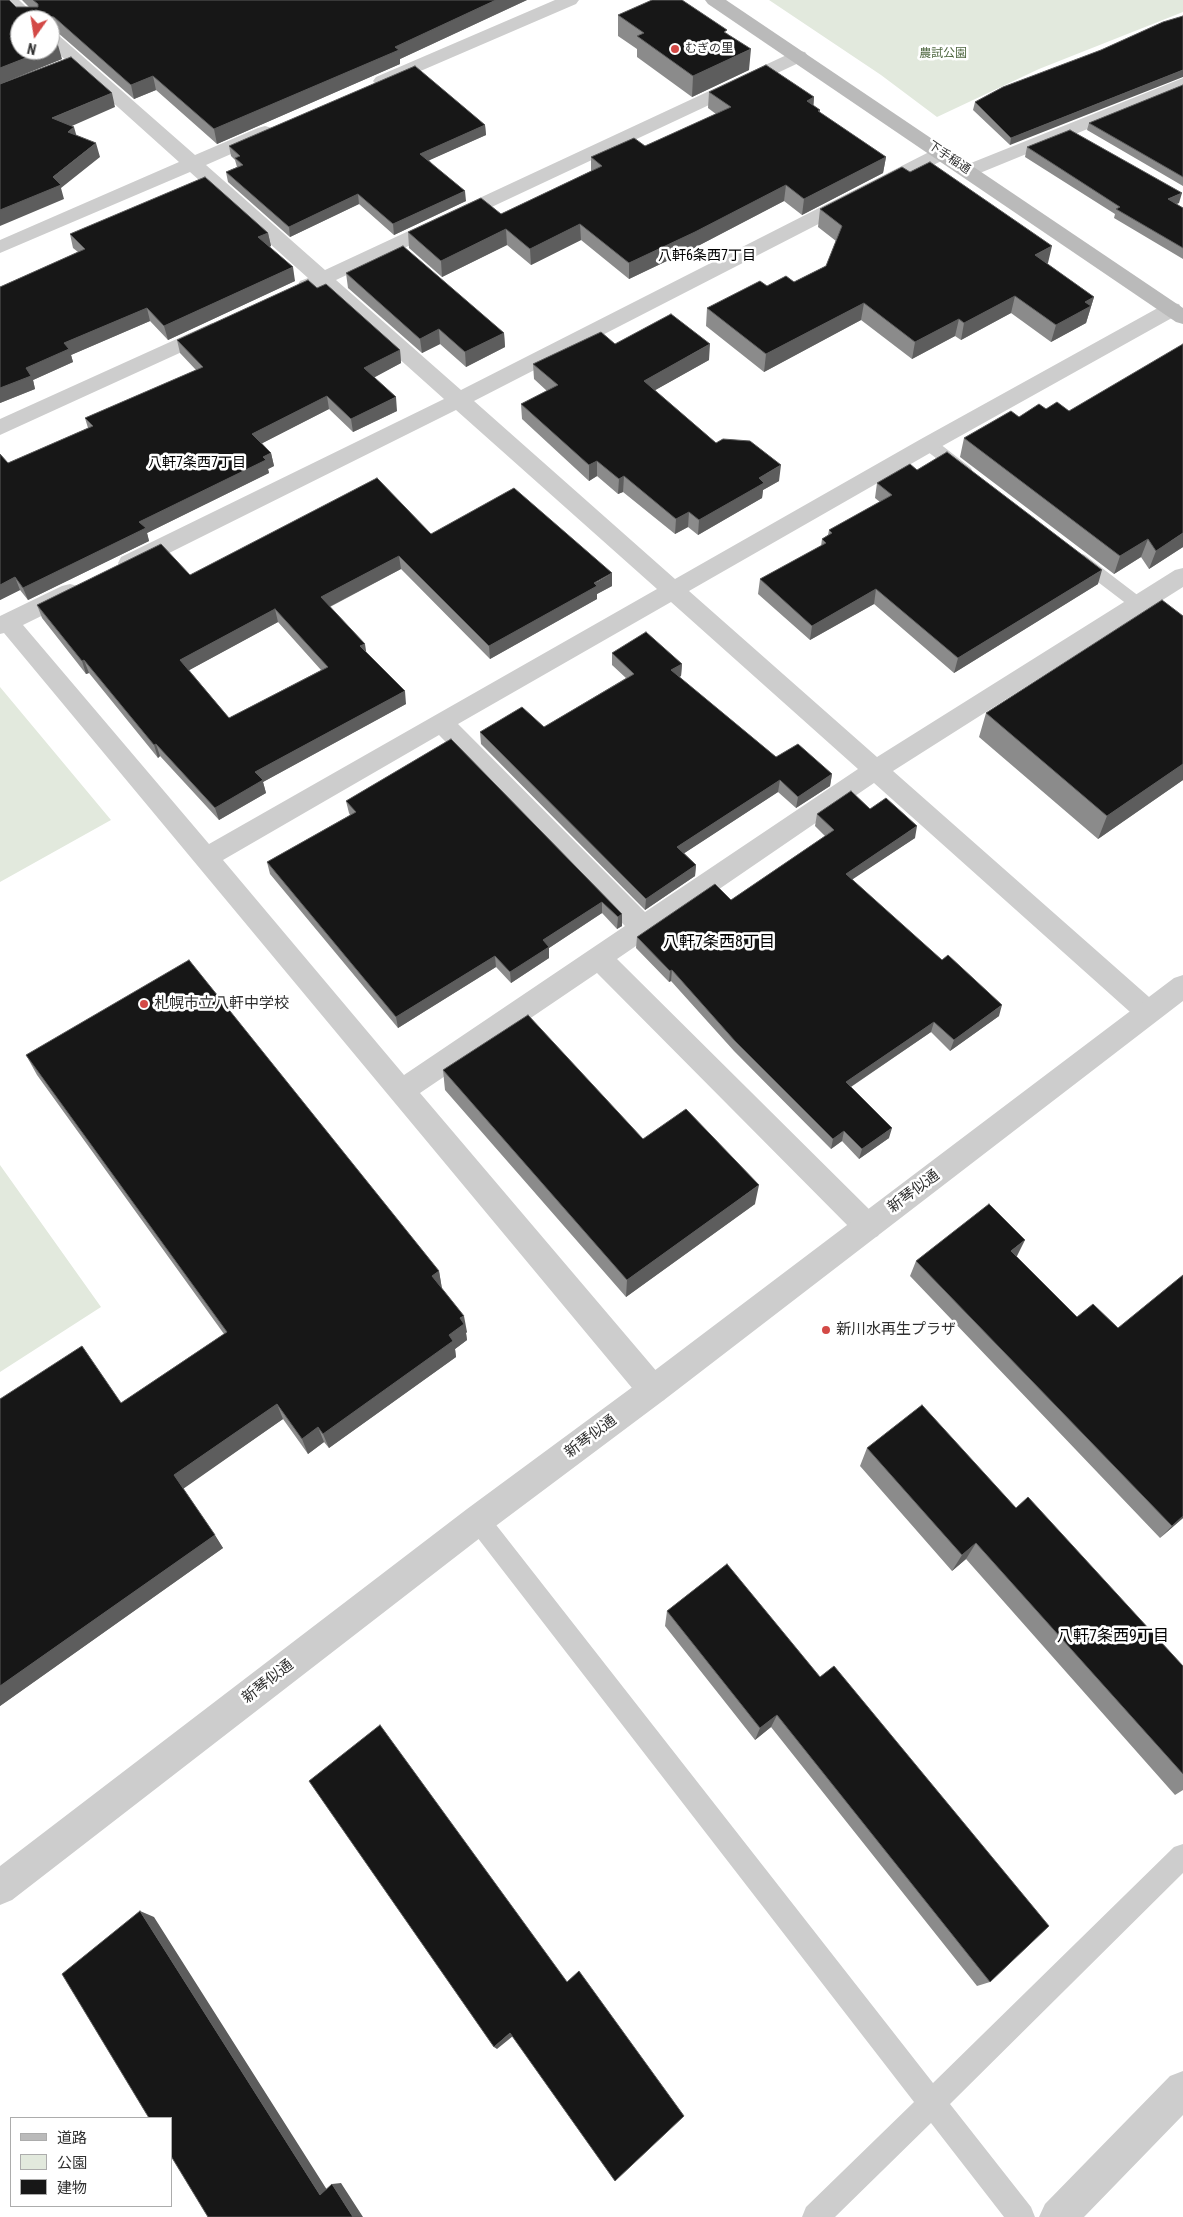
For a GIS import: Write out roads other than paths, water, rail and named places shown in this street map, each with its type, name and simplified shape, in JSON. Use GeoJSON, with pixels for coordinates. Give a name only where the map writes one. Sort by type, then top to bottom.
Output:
{"type":"FeatureCollection","features":[{"type":"Feature","properties":{"kind":"main road","name":"下手稲通"},"geometry":{"type":"LineString","coordinates":[[714,0],[1177,313]]}},
{"type":"Feature","properties":{"kind":"street"},"geometry":{"type":"LineString","coordinates":[[8,0],[20,10]]}},
{"type":"Feature","properties":{"kind":"street"},"geometry":{"type":"LineString","coordinates":[[363,90],[570,0]]}},
{"type":"Feature","properties":{"kind":"street"},"geometry":{"type":"LineString","coordinates":[[60,52],[69,65],[192,163],[323,278],[1148,1012]]}},
{"type":"Feature","properties":{"kind":"street"},"geometry":{"type":"LineString","coordinates":[[287,295],[799,56]]}},
{"type":"Feature","properties":{"kind":"street"},"geometry":{"type":"LineString","coordinates":[[968,171],[1078,135],[1183,83]]}},
{"type":"Feature","properties":{"kind":"street"},"geometry":{"type":"LineString","coordinates":[[0,247],[282,124]]}},
{"type":"Feature","properties":{"kind":"street"},"geometry":{"type":"LineString","coordinates":[[114,570],[460,400],[942,153]]}},
{"type":"Feature","properties":{"kind":"street"},"geometry":{"type":"LineString","coordinates":[[205,858],[929,444],[1177,313]]}},
{"type":"Feature","properties":{"kind":"street"},"geometry":{"type":"LineString","coordinates":[[0,428],[233,320]]}},
{"type":"Feature","properties":{"kind":"street"},"geometry":{"type":"LineString","coordinates":[[402,1091],[876,770],[1183,576]]}},
{"type":"Feature","properties":{"kind":"street"},"geometry":{"type":"LineString","coordinates":[[87,583],[4,624],[205,858],[654,1390]]}},
{"type":"Feature","properties":{"kind":"street"},"geometry":{"type":"LineString","coordinates":[[442,723],[643,927]]}},
{"type":"Feature","properties":{"kind":"street"},"geometry":{"type":"LineString","coordinates":[[598,958],[868,1227]]}},
{"type":"Feature","properties":{"kind":"street","name":"新琴似通"},"geometry":{"type":"LineString","coordinates":[[0,1888],[478,1520],[654,1390],[1183,986]]}},
{"type":"Feature","properties":{"kind":"street"},"geometry":{"type":"LineString","coordinates":[[1058,2217],[1183,2089]]}},
{"type":"Feature","properties":{"kind":"lane"},"geometry":{"type":"LineString","coordinates":[[929,444],[981,484]]}},
{"type":"Feature","properties":{"kind":"lane"},"geometry":{"type":"LineString","coordinates":[[1067,550],[1138,604]]}},
{"type":"Feature","properties":{"kind":"lane"},"geometry":{"type":"LineString","coordinates":[[478,1520],[1021,2217]]}},
{"type":"Feature","properties":{"kind":"lane"},"geometry":{"type":"LineString","coordinates":[[816,2217],[1183,1856]]}},
{"type":"Feature","properties":{"kind":"place","name":"むぎの里"},"geometry":{"type":"Point","coordinates":[675,49]}},
{"type":"Feature","properties":{"kind":"place","name":"札幌市立八軒中学校"},"geometry":{"type":"Point","coordinates":[144,1004]}},
{"type":"Feature","properties":{"kind":"place","name":"新川水再生プラザ"},"geometry":{"type":"Point","coordinates":[826,1330]}},
{"type":"Feature","properties":{"kind":"district","name":"八軒6条西7丁目"},"geometry":{"type":"Point","coordinates":[707,256]}},
{"type":"Feature","properties":{"kind":"district","name":"八軒7条西7丁目"},"geometry":{"type":"Point","coordinates":[197,463]}},
{"type":"Feature","properties":{"kind":"district","name":"八軒7条西8丁目"},"geometry":{"type":"Point","coordinates":[719,943]}},
{"type":"Feature","properties":{"kind":"district","name":"八軒7条西9丁目"},"geometry":{"type":"Point","coordinates":[1113,1637]}},
{"type":"Feature","properties":{"kind":"park label","name":"農試公園"},"geometry":{"type":"Point","coordinates":[943,54]}}]}
